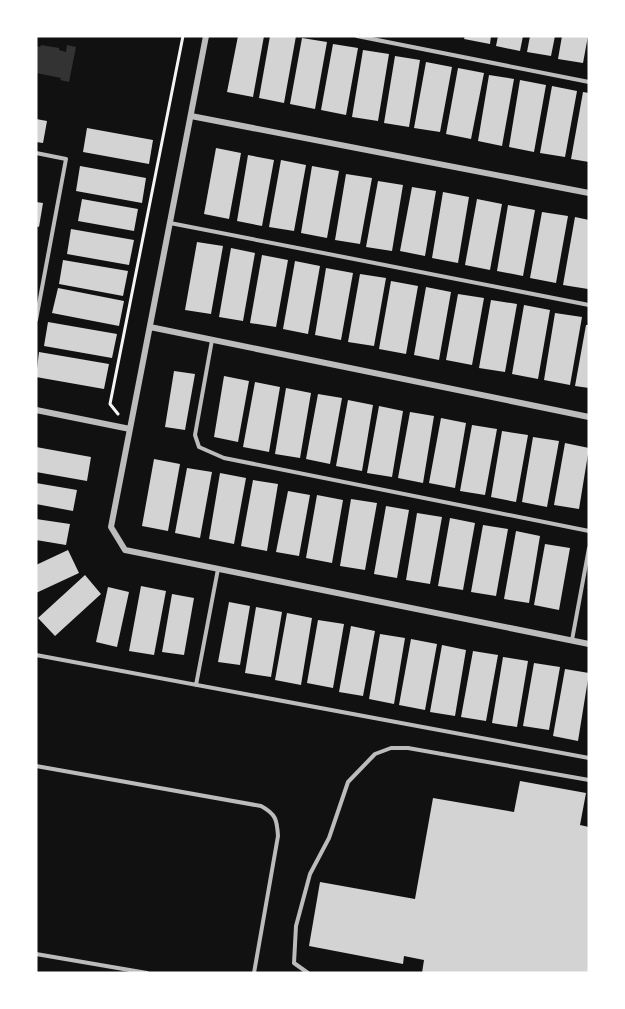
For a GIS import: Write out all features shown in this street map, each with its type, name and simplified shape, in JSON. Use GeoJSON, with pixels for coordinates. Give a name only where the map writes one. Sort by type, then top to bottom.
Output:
{"type":"FeatureCollection","features":[{"type":"Feature","properties":{"kind":"street"},"geometry":{"type":"LineString","coordinates":[[206,36],[111,527],[125,550],[589,644]]}},
{"type":"Feature","properties":{"kind":"street"},"geometry":{"type":"LineString","coordinates":[[191,116],[589,193]]}},
{"type":"Feature","properties":{"kind":"street"},"geometry":{"type":"LineString","coordinates":[[150,327],[589,417]]}},
{"type":"Feature","properties":{"kind":"street"},"geometry":{"type":"LineString","coordinates":[[36,410],[130,429]]}},
{"type":"Feature","properties":{"kind":"lane"},"geometry":{"type":"LineString","coordinates":[[357,36],[589,82]]}},
{"type":"Feature","properties":{"kind":"lane"},"geometry":{"type":"LineString","coordinates":[[36,153],[66,159],[36,320]]}},
{"type":"Feature","properties":{"kind":"lane"},"geometry":{"type":"LineString","coordinates":[[170,223],[589,305]]}},
{"type":"Feature","properties":{"kind":"lane"},"geometry":{"type":"LineString","coordinates":[[212,340],[195,435],[199,447],[205,451],[224,458],[589,531]]}},
{"type":"Feature","properties":{"kind":"lane"},"geometry":{"type":"LineString","coordinates":[[572,640],[589,548]]}},
{"type":"Feature","properties":{"kind":"lane"},"geometry":{"type":"LineString","coordinates":[[196,685],[218,569]]}},
{"type":"Feature","properties":{"kind":"lane"},"geometry":{"type":"LineString","coordinates":[[36,655],[589,758]]}},
{"type":"Feature","properties":{"kind":"lane"},"geometry":{"type":"LineString","coordinates":[[308,973],[294,963],[296,926],[310,874],[329,838],[348,782],[375,754],[391,748],[408,748],[589,780]]}},
{"type":"Feature","properties":{"kind":"lane"},"geometry":{"type":"LineString","coordinates":[[36,766],[261,806],[269,810],[277,820],[278,837],[254,973]]}},
{"type":"Feature","properties":{"kind":"lane"},"geometry":{"type":"LineString","coordinates":[[36,954],[147,973]]}},
{"type":"Feature","properties":{"kind":"path"},"geometry":{"type":"LineString","coordinates":[[130,429],[110,404],[183,36]]}},
{"type":"Feature","properties":{"kind":"shaded area"},"geometry":{"type":"Polygon","coordinates":[[[67,45],[76,47],[69,82],[36,73],[36,46],[59,48],[66,52],[67,45]]]}},
{"type":"Feature","properties":{"kind":"building"},"geometry":{"type":"Polygon","coordinates":[[[238,36],[264,36],[253,97],[227,92],[238,36]]]}},
{"type":"Feature","properties":{"kind":"building"},"geometry":{"type":"Polygon","coordinates":[[[270,36],[296,36],[284,103],[259,98],[270,36]]]}},
{"type":"Feature","properties":{"kind":"building"},"geometry":{"type":"Polygon","coordinates":[[[465,36],[491,36],[490,44],[464,39],[465,36]]]}},
{"type":"Feature","properties":{"kind":"building"},"geometry":{"type":"Polygon","coordinates":[[[498,36],[523,36],[520,51],[496,46],[498,36]]]}},
{"type":"Feature","properties":{"kind":"building"},"geometry":{"type":"Polygon","coordinates":[[[530,36],[555,36],[551,56],[527,52],[530,36]]]}},
{"type":"Feature","properties":{"kind":"building"},"geometry":{"type":"Polygon","coordinates":[[[562,36],[588,36],[583,63],[558,59],[562,36]]]}},
{"type":"Feature","properties":{"kind":"building"},"geometry":{"type":"Polygon","coordinates":[[[302,38],[327,42],[315,109],[290,104],[302,38]]]}},
{"type":"Feature","properties":{"kind":"building"},"geometry":{"type":"Polygon","coordinates":[[[333,44],[358,48],[346,115],[321,110],[333,44]]]}},
{"type":"Feature","properties":{"kind":"building"},"geometry":{"type":"Polygon","coordinates":[[[363,50],[389,54],[378,121],[352,117],[363,50]]]}},
{"type":"Feature","properties":{"kind":"building"},"geometry":{"type":"Polygon","coordinates":[[[395,56],[420,60],[409,127],[384,123],[395,56]]]}},
{"type":"Feature","properties":{"kind":"building"},"geometry":{"type":"Polygon","coordinates":[[[426,62],[452,67],[440,132],[414,128],[426,62]]]}},
{"type":"Feature","properties":{"kind":"building"},"geometry":{"type":"Polygon","coordinates":[[[458,68],[484,73],[471,139],[446,134],[458,68]]]}},
{"type":"Feature","properties":{"kind":"building"},"geometry":{"type":"Polygon","coordinates":[[[489,75],[514,79],[502,146],[478,141],[489,75]]]}},
{"type":"Feature","properties":{"kind":"building"},"geometry":{"type":"Polygon","coordinates":[[[520,80],[546,85],[534,152],[509,147],[520,80]]]}},
{"type":"Feature","properties":{"kind":"building"},"geometry":{"type":"Polygon","coordinates":[[[552,86],[577,91],[565,157],[540,153],[552,86]]]}},
{"type":"Feature","properties":{"kind":"building"},"geometry":{"type":"Polygon","coordinates":[[[583,92],[589,93],[589,162],[571,159],[583,92]]]}},
{"type":"Feature","properties":{"kind":"building"},"geometry":{"type":"Polygon","coordinates":[[[36,119],[47,121],[43,143],[36,142],[36,119]]]}},
{"type":"Feature","properties":{"kind":"building"},"geometry":{"type":"Polygon","coordinates":[[[87,128],[153,140],[149,164],[83,152],[87,128]]]}},
{"type":"Feature","properties":{"kind":"building"},"geometry":{"type":"Polygon","coordinates":[[[216,148],[241,153],[229,219],[204,214],[216,148]]]}},
{"type":"Feature","properties":{"kind":"building"},"geometry":{"type":"Polygon","coordinates":[[[248,155],[274,160],[262,226],[237,221],[248,155]]]}},
{"type":"Feature","properties":{"kind":"building"},"geometry":{"type":"Polygon","coordinates":[[[281,160],[306,165],[294,231],[269,227],[281,160]]]}},
{"type":"Feature","properties":{"kind":"building"},"geometry":{"type":"Polygon","coordinates":[[[80,166],[146,178],[142,203],[76,191],[80,166]]]}},
{"type":"Feature","properties":{"kind":"building"},"geometry":{"type":"Polygon","coordinates":[[[312,166],[339,171],[327,238],[301,233],[312,166]]]}},
{"type":"Feature","properties":{"kind":"building"},"geometry":{"type":"Polygon","coordinates":[[[346,174],[372,178],[360,244],[335,240],[346,174]]]}},
{"type":"Feature","properties":{"kind":"building"},"geometry":{"type":"Polygon","coordinates":[[[378,181],[403,185],[392,251],[366,247],[378,181]]]}},
{"type":"Feature","properties":{"kind":"building"},"geometry":{"type":"Polygon","coordinates":[[[412,187],[436,191],[425,256],[400,251],[412,187]]]}},
{"type":"Feature","properties":{"kind":"building"},"geometry":{"type":"Polygon","coordinates":[[[443,192],[469,197],[458,263],[432,258],[443,192]]]}},
{"type":"Feature","properties":{"kind":"building"},"geometry":{"type":"Polygon","coordinates":[[[82,199],[138,209],[134,231],[78,221],[82,199]]]}},
{"type":"Feature","properties":{"kind":"building"},"geometry":{"type":"Polygon","coordinates":[[[477,199],[502,204],[490,270],[465,265],[477,199]]]}},
{"type":"Feature","properties":{"kind":"building"},"geometry":{"type":"Polygon","coordinates":[[[36,202],[43,203],[39,227],[36,226],[36,202]]]}},
{"type":"Feature","properties":{"kind":"building"},"geometry":{"type":"Polygon","coordinates":[[[508,205],[535,210],[523,276],[497,271],[508,205]]]}},
{"type":"Feature","properties":{"kind":"building"},"geometry":{"type":"Polygon","coordinates":[[[542,212],[568,216],[556,283],[530,278],[542,212]]]}},
{"type":"Feature","properties":{"kind":"building"},"geometry":{"type":"Polygon","coordinates":[[[575,217],[589,220],[588,289],[563,285],[575,217]]]}},
{"type":"Feature","properties":{"kind":"building"},"geometry":{"type":"Polygon","coordinates":[[[71,229],[134,240],[129,265],[67,254],[71,229]]]}},
{"type":"Feature","properties":{"kind":"building"},"geometry":{"type":"Polygon","coordinates":[[[197,242],[223,246],[211,314],[185,310],[197,242]]]}},
{"type":"Feature","properties":{"kind":"building"},"geometry":{"type":"Polygon","coordinates":[[[231,248],[255,253],[243,321],[219,317],[231,248]]]}},
{"type":"Feature","properties":{"kind":"building"},"geometry":{"type":"Polygon","coordinates":[[[262,255],[288,260],[276,327],[250,323],[262,255]]]}},
{"type":"Feature","properties":{"kind":"building"},"geometry":{"type":"Polygon","coordinates":[[[63,260],[128,271],[123,296],[59,284],[63,260]]]}},
{"type":"Feature","properties":{"kind":"building"},"geometry":{"type":"Polygon","coordinates":[[[295,261],[320,266],[308,334],[283,329],[295,261]]]}},
{"type":"Feature","properties":{"kind":"building"},"geometry":{"type":"Polygon","coordinates":[[[326,268],[353,273],[341,340],[315,335],[326,268]]]}},
{"type":"Feature","properties":{"kind":"building"},"geometry":{"type":"Polygon","coordinates":[[[360,274],[386,278],[374,346],[348,342],[360,274]]]}},
{"type":"Feature","properties":{"kind":"building"},"geometry":{"type":"Polygon","coordinates":[[[391,281],[418,286],[406,354],[379,349],[391,281]]]}},
{"type":"Feature","properties":{"kind":"building"},"geometry":{"type":"Polygon","coordinates":[[[426,287],[451,292],[439,360],[414,355],[426,287]]]}},
{"type":"Feature","properties":{"kind":"building"},"geometry":{"type":"Polygon","coordinates":[[[58,288],[124,301],[119,326],[52,313],[58,288]]]}},
{"type":"Feature","properties":{"kind":"building"},"geometry":{"type":"Polygon","coordinates":[[[458,294],[484,298],[472,365],[446,360],[458,294]]]}},
{"type":"Feature","properties":{"kind":"building"},"geometry":{"type":"Polygon","coordinates":[[[491,300],[517,304],[505,372],[479,368],[491,300]]]}},
{"type":"Feature","properties":{"kind":"building"},"geometry":{"type":"Polygon","coordinates":[[[524,305],[550,310],[538,379],[512,374],[524,305]]]}},
{"type":"Feature","properties":{"kind":"building"},"geometry":{"type":"Polygon","coordinates":[[[555,313],[582,317],[570,385],[544,380],[555,313]]]}},
{"type":"Feature","properties":{"kind":"building"},"geometry":{"type":"Polygon","coordinates":[[[48,322],[117,334],[112,358],[44,346],[48,322]]]}},
{"type":"Feature","properties":{"kind":"building"},"geometry":{"type":"Polygon","coordinates":[[[586,325],[589,325],[589,388],[575,386],[586,325]]]}},
{"type":"Feature","properties":{"kind":"building"},"geometry":{"type":"Polygon","coordinates":[[[39,352],[109,364],[104,389],[36,377],[39,352]]]}},
{"type":"Feature","properties":{"kind":"building"},"geometry":{"type":"Polygon","coordinates":[[[174,371],[195,374],[185,430],[165,427],[174,371]]]}},
{"type":"Feature","properties":{"kind":"building"},"geometry":{"type":"Polygon","coordinates":[[[224,376],[249,381],[238,442],[214,437],[224,376]]]}},
{"type":"Feature","properties":{"kind":"building"},"geometry":{"type":"Polygon","coordinates":[[[255,382],[280,387],[269,452],[243,447],[255,382]]]}},
{"type":"Feature","properties":{"kind":"building"},"geometry":{"type":"Polygon","coordinates":[[[286,388],[311,393],[300,458],[275,454],[286,388]]]}},
{"type":"Feature","properties":{"kind":"building"},"geometry":{"type":"Polygon","coordinates":[[[318,394],[342,398],[330,464],[306,459],[318,394]]]}},
{"type":"Feature","properties":{"kind":"building"},"geometry":{"type":"Polygon","coordinates":[[[348,400],[373,405],[362,471],[336,466],[348,400]]]}},
{"type":"Feature","properties":{"kind":"building"},"geometry":{"type":"Polygon","coordinates":[[[379,406],[403,411],[392,477],[367,473],[379,406]]]}},
{"type":"Feature","properties":{"kind":"building"},"geometry":{"type":"Polygon","coordinates":[[[410,412],[434,416],[423,483],[398,478],[410,412]]]}},
{"type":"Feature","properties":{"kind":"building"},"geometry":{"type":"Polygon","coordinates":[[[441,418],[466,423],[455,488],[429,483],[441,418]]]}},
{"type":"Feature","properties":{"kind":"building"},"geometry":{"type":"Polygon","coordinates":[[[472,425],[497,429],[485,495],[460,491],[472,425]]]}},
{"type":"Feature","properties":{"kind":"building"},"geometry":{"type":"Polygon","coordinates":[[[502,431],[528,435],[516,502],[491,497],[502,431]]]}},
{"type":"Feature","properties":{"kind":"building"},"geometry":{"type":"Polygon","coordinates":[[[533,437],[559,441],[547,507],[522,502],[533,437]]]}},
{"type":"Feature","properties":{"kind":"building"},"geometry":{"type":"Polygon","coordinates":[[[565,443],[589,448],[579,509],[554,505],[565,443]]]}},
{"type":"Feature","properties":{"kind":"building"},"geometry":{"type":"Polygon","coordinates":[[[36,447],[91,457],[87,481],[36,472],[36,447]]]}},
{"type":"Feature","properties":{"kind":"building"},"geometry":{"type":"Polygon","coordinates":[[[154,459],[180,464],[168,531],[142,526],[154,459]]]}},
{"type":"Feature","properties":{"kind":"building"},"geometry":{"type":"Polygon","coordinates":[[[187,468],[212,472],[200,538],[175,533],[187,468]]]}},
{"type":"Feature","properties":{"kind":"building"},"geometry":{"type":"Polygon","coordinates":[[[220,473],[246,478],[234,544],[209,539],[220,473]]]}},
{"type":"Feature","properties":{"kind":"building"},"geometry":{"type":"Polygon","coordinates":[[[253,480],[278,484],[267,551],[241,546],[253,480]]]}},
{"type":"Feature","properties":{"kind":"building"},"geometry":{"type":"Polygon","coordinates":[[[36,483],[77,490],[73,511],[36,504],[36,483]]]}},
{"type":"Feature","properties":{"kind":"building"},"geometry":{"type":"Polygon","coordinates":[[[288,491],[310,495],[299,556],[276,552],[288,491]]]}},
{"type":"Feature","properties":{"kind":"building"},"geometry":{"type":"Polygon","coordinates":[[[317,495],[343,500],[332,563],[306,558],[317,495]]]}},
{"type":"Feature","properties":{"kind":"building"},"geometry":{"type":"Polygon","coordinates":[[[351,499],[377,503],[365,570],[340,566],[351,499]]]}},
{"type":"Feature","properties":{"kind":"building"},"geometry":{"type":"Polygon","coordinates":[[[386,506],[409,510],[397,578],[374,574],[386,506]]]}},
{"type":"Feature","properties":{"kind":"building"},"geometry":{"type":"Polygon","coordinates":[[[417,513],[442,517],[430,584],[406,580],[417,513]]]}},
{"type":"Feature","properties":{"kind":"building"},"geometry":{"type":"Polygon","coordinates":[[[450,518],[475,523],[463,590],[438,586],[450,518]]]}},
{"type":"Feature","properties":{"kind":"building"},"geometry":{"type":"Polygon","coordinates":[[[36,519],[70,524],[66,545],[36,540],[36,519]]]}},
{"type":"Feature","properties":{"kind":"building"},"geometry":{"type":"Polygon","coordinates":[[[483,525],[508,529],[496,596],[471,592],[483,525]]]}},
{"type":"Feature","properties":{"kind":"building"},"geometry":{"type":"Polygon","coordinates":[[[516,531],[540,536],[529,603],[504,599],[516,531]]]}},
{"type":"Feature","properties":{"kind":"building"},"geometry":{"type":"Polygon","coordinates":[[[545,544],[570,548],[559,610],[534,605],[545,544]]]}},
{"type":"Feature","properties":{"kind":"building"},"geometry":{"type":"Polygon","coordinates":[[[68,550],[79,573],[36,593],[36,565],[68,550]]]}},
{"type":"Feature","properties":{"kind":"building"},"geometry":{"type":"Polygon","coordinates":[[[85,575],[101,594],[55,636],[38,618],[85,575]]]}},
{"type":"Feature","properties":{"kind":"building"},"geometry":{"type":"Polygon","coordinates":[[[141,586],[166,591],[154,655],[129,651],[141,586]]]}},
{"type":"Feature","properties":{"kind":"building"},"geometry":{"type":"Polygon","coordinates":[[[108,587],[129,592],[117,647],[96,642],[108,587]]]}},
{"type":"Feature","properties":{"kind":"building"},"geometry":{"type":"Polygon","coordinates":[[[172,594],[194,598],[184,655],[162,652],[172,594]]]}},
{"type":"Feature","properties":{"kind":"building"},"geometry":{"type":"Polygon","coordinates":[[[229,602],[250,606],[240,665],[218,662],[229,602]]]}},
{"type":"Feature","properties":{"kind":"building"},"geometry":{"type":"Polygon","coordinates":[[[256,607],[282,612],[271,677],[245,673],[256,607]]]}},
{"type":"Feature","properties":{"kind":"building"},"geometry":{"type":"Polygon","coordinates":[[[287,613],[312,618],[301,685],[275,680],[287,613]]]}},
{"type":"Feature","properties":{"kind":"building"},"geometry":{"type":"Polygon","coordinates":[[[318,620],[344,624],[333,688],[307,683],[318,620]]]}},
{"type":"Feature","properties":{"kind":"building"},"geometry":{"type":"Polygon","coordinates":[[[351,626],[375,631],[363,696],[339,692],[351,626]]]}},
{"type":"Feature","properties":{"kind":"building"},"geometry":{"type":"Polygon","coordinates":[[[380,634],[405,638],[394,704],[369,699],[380,634]]]}},
{"type":"Feature","properties":{"kind":"building"},"geometry":{"type":"Polygon","coordinates":[[[411,639],[437,644],[425,710],[399,705],[411,639]]]}},
{"type":"Feature","properties":{"kind":"building"},"geometry":{"type":"Polygon","coordinates":[[[442,645],[466,650],[455,716],[430,712],[442,645]]]}},
{"type":"Feature","properties":{"kind":"building"},"geometry":{"type":"Polygon","coordinates":[[[473,651],[498,655],[486,721],[461,717],[473,651]]]}},
{"type":"Feature","properties":{"kind":"building"},"geometry":{"type":"Polygon","coordinates":[[[503,657],[528,661],[517,727],[492,723],[503,657]]]}},
{"type":"Feature","properties":{"kind":"building"},"geometry":{"type":"Polygon","coordinates":[[[534,663],[560,667],[549,730],[523,726],[534,663]]]}},
{"type":"Feature","properties":{"kind":"building"},"geometry":{"type":"Polygon","coordinates":[[[565,669],[589,673],[578,741],[553,736],[565,669]]]}},
{"type":"Feature","properties":{"kind":"building"},"geometry":{"type":"Polygon","coordinates":[[[520,781],[586,793],[580,825],[589,827],[589,973],[422,973],[424,960],[404,956],[403,964],[309,946],[320,882],[415,899],[433,798],[514,812],[520,781]]]}}]}
